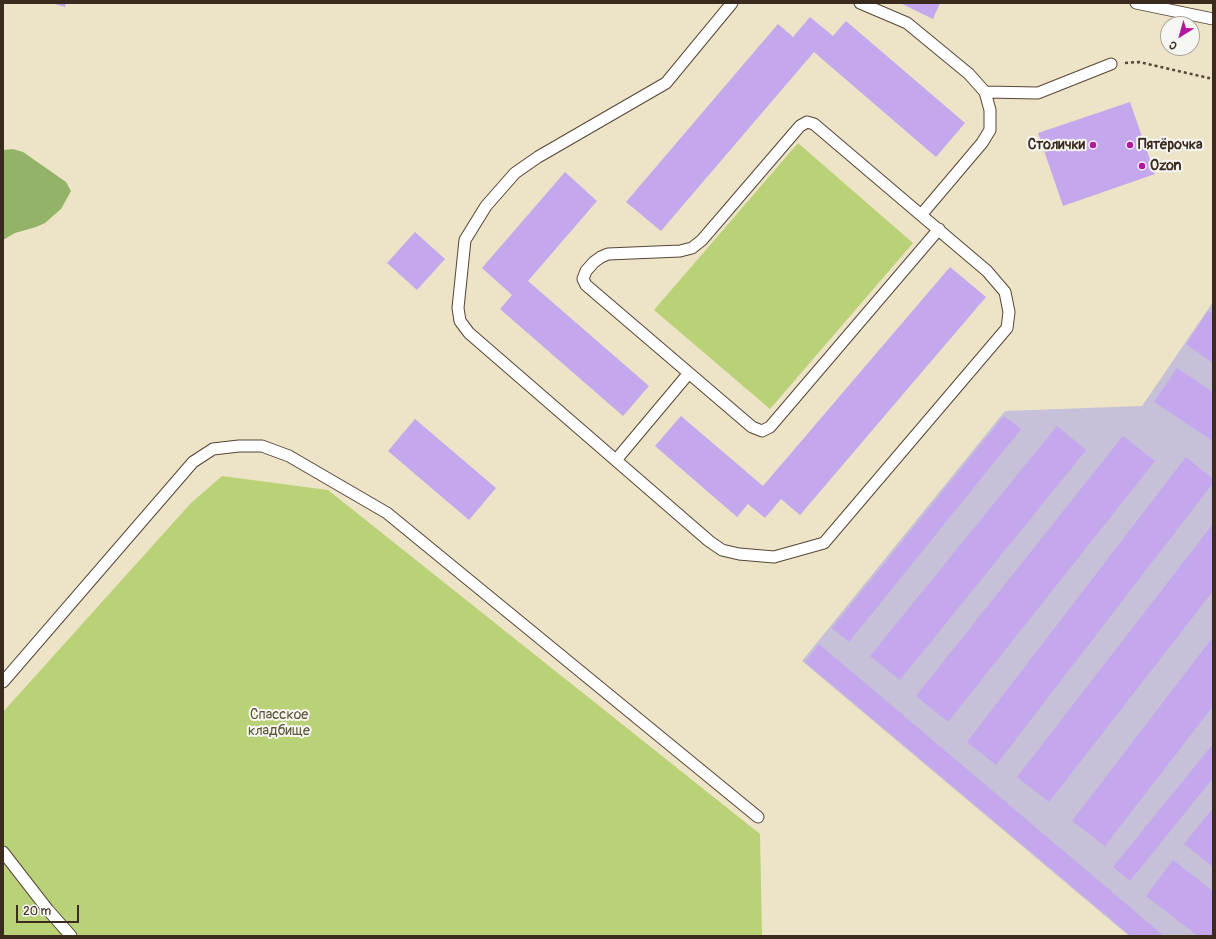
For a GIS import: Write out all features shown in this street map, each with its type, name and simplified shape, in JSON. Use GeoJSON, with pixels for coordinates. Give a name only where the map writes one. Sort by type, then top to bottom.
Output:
{"type":"FeatureCollection","features":[{"type":"Feature","properties":{"kind":"lane"},"geometry":{"type":"LineString","coordinates":[[732,3],[666,83],[538,157],[515,173],[486,206],[465,240],[458,308],[460,321],[469,333],[709,541],[722,550],[739,554],[774,557],[824,543],[1007,328],[1009,312],[1005,292],[987,271],[939,229],[814,124],[807,122],[800,126],[702,240],[692,248],[680,251],[608,254],[594,262],[586,271],[583,279],[586,285],[752,427],[762,431],[770,427],[939,229]]}},
{"type":"Feature","properties":{"kind":"lane"},"geometry":{"type":"LineString","coordinates":[[860,3],[907,23],[969,74],[985,92],[990,110],[990,130],[982,144],[921,215]]}},
{"type":"Feature","properties":{"kind":"lane"},"geometry":{"type":"LineString","coordinates":[[1136,3],[1213,19]]}},
{"type":"Feature","properties":{"kind":"lane"},"geometry":{"type":"LineString","coordinates":[[985,92],[1038,93],[1111,64]]}},
{"type":"Feature","properties":{"kind":"lane"},"geometry":{"type":"LineString","coordinates":[[616,460],[689,373]]}},
{"type":"Feature","properties":{"kind":"lane"},"geometry":{"type":"LineString","coordinates":[[3,682],[193,462],[213,449],[239,446],[262,446],[289,456],[388,513],[758,817]]}},
{"type":"Feature","properties":{"kind":"lane"},"geometry":{"type":"LineString","coordinates":[[3,852],[48,910],[71,936]]}},
{"type":"Feature","properties":{"kind":"path"},"geometry":{"type":"LineString","coordinates":[[1111,64],[1139,62],[1213,78]]}},
{"type":"Feature","properties":{"kind":"shaded area"},"geometry":{"type":"Polygon","coordinates":[[[1213,302],[1213,936],[1129,936],[802,661],[1005,411],[1142,406],[1213,302]]]}},
{"type":"Feature","properties":{"kind":"green space"},"geometry":{"type":"Polygon","coordinates":[[[798,143],[913,243],[770,409],[654,310],[798,143]]]}},
{"type":"Feature","properties":{"kind":"green space"},"geometry":{"type":"Polygon","coordinates":[[[13,149],[23,152],[66,182],[71,191],[61,209],[45,223],[15,233],[3,240],[3,150],[13,149]]]}},
{"type":"Feature","properties":{"kind":"green space","name":"Спасское кладбище"},"geometry":{"type":"Polygon","coordinates":[[[222,476],[328,490],[760,834],[762,936],[3,936],[3,712],[191,503],[222,476]]]}},
{"type":"Feature","properties":{"kind":"building"},"geometry":{"type":"Polygon","coordinates":[[[52,3],[66,3],[65,7],[52,3]]]}},
{"type":"Feature","properties":{"kind":"building"},"geometry":{"type":"Polygon","coordinates":[[[900,3],[940,3],[933,19],[900,3]]]}},
{"type":"Feature","properties":{"kind":"building"},"geometry":{"type":"Polygon","coordinates":[[[810,17],[833,36],[846,21],[965,123],[936,157],[814,52],[661,231],[626,202],[778,24],[793,37],[810,17]]]}},
{"type":"Feature","properties":{"kind":"building"},"geometry":{"type":"Polygon","coordinates":[[[1130,102],[1155,174],[1063,206],[1038,133],[1130,102]]]}},
{"type":"Feature","properties":{"kind":"building"},"geometry":{"type":"Polygon","coordinates":[[[565,172],[597,201],[528,281],[649,386],[623,416],[500,309],[512,295],[482,268],[565,172]]]}},
{"type":"Feature","properties":{"kind":"building"},"geometry":{"type":"Polygon","coordinates":[[[415,232],[445,259],[417,290],[387,263],[415,232]]]}},
{"type":"Feature","properties":{"kind":"building"},"geometry":{"type":"Polygon","coordinates":[[[950,267],[986,297],[800,515],[781,499],[765,518],[748,504],[737,517],[655,446],[681,416],[763,486],[950,267]]]}},
{"type":"Feature","properties":{"kind":"building"},"geometry":{"type":"Polygon","coordinates":[[[1208,311],[1213,314],[1213,363],[1186,344],[1208,311]]]}},
{"type":"Feature","properties":{"kind":"building"},"geometry":{"type":"Polygon","coordinates":[[[1177,368],[1213,392],[1213,441],[1154,402],[1177,368]]]}},
{"type":"Feature","properties":{"kind":"building"},"geometry":{"type":"Polygon","coordinates":[[[1004,416],[1021,429],[849,642],[832,628],[1004,416]]]}},
{"type":"Feature","properties":{"kind":"building"},"geometry":{"type":"Polygon","coordinates":[[[415,419],[496,488],[469,520],[388,451],[415,419]]]}},
{"type":"Feature","properties":{"kind":"building"},"geometry":{"type":"Polygon","coordinates":[[[1057,426],[1086,450],[900,680],[870,656],[1057,426]]]}},
{"type":"Feature","properties":{"kind":"building"},"geometry":{"type":"Polygon","coordinates":[[[1123,436],[1155,461],[948,722],[916,696],[1123,436]]]}},
{"type":"Feature","properties":{"kind":"building"},"geometry":{"type":"Polygon","coordinates":[[[1186,457],[1213,479],[1213,483],[996,765],[967,742],[1186,457]]]}},
{"type":"Feature","properties":{"kind":"building"},"geometry":{"type":"Polygon","coordinates":[[[1213,524],[1213,591],[1049,802],[1017,777],[1213,524]]]}},
{"type":"Feature","properties":{"kind":"building"},"geometry":{"type":"Polygon","coordinates":[[[1213,637],[1213,706],[1105,846],[1072,821],[1213,637]]]}},
{"type":"Feature","properties":{"kind":"building"},"geometry":{"type":"Polygon","coordinates":[[[819,644],[1164,936],[1131,936],[805,662],[819,644]]]}},
{"type":"Feature","properties":{"kind":"building"},"geometry":{"type":"Polygon","coordinates":[[[1213,744],[1213,778],[1130,881],[1113,867],[1213,744]]]}},
{"type":"Feature","properties":{"kind":"building"},"geometry":{"type":"Polygon","coordinates":[[[1213,808],[1213,867],[1184,844],[1213,808]]]}},
{"type":"Feature","properties":{"kind":"building"},"geometry":{"type":"Polygon","coordinates":[[[1173,860],[1213,891],[1213,936],[1198,936],[1146,896],[1173,860]]]}},
{"type":"Feature","properties":{"kind":"place","name":"Столички"},"geometry":{"type":"Point","coordinates":[1093,145]}},
{"type":"Feature","properties":{"kind":"place","name":"Пятёрочка"},"geometry":{"type":"Point","coordinates":[1130,145]}},
{"type":"Feature","properties":{"kind":"place","name":"Ozon"},"geometry":{"type":"Point","coordinates":[1142,166]}}]}
